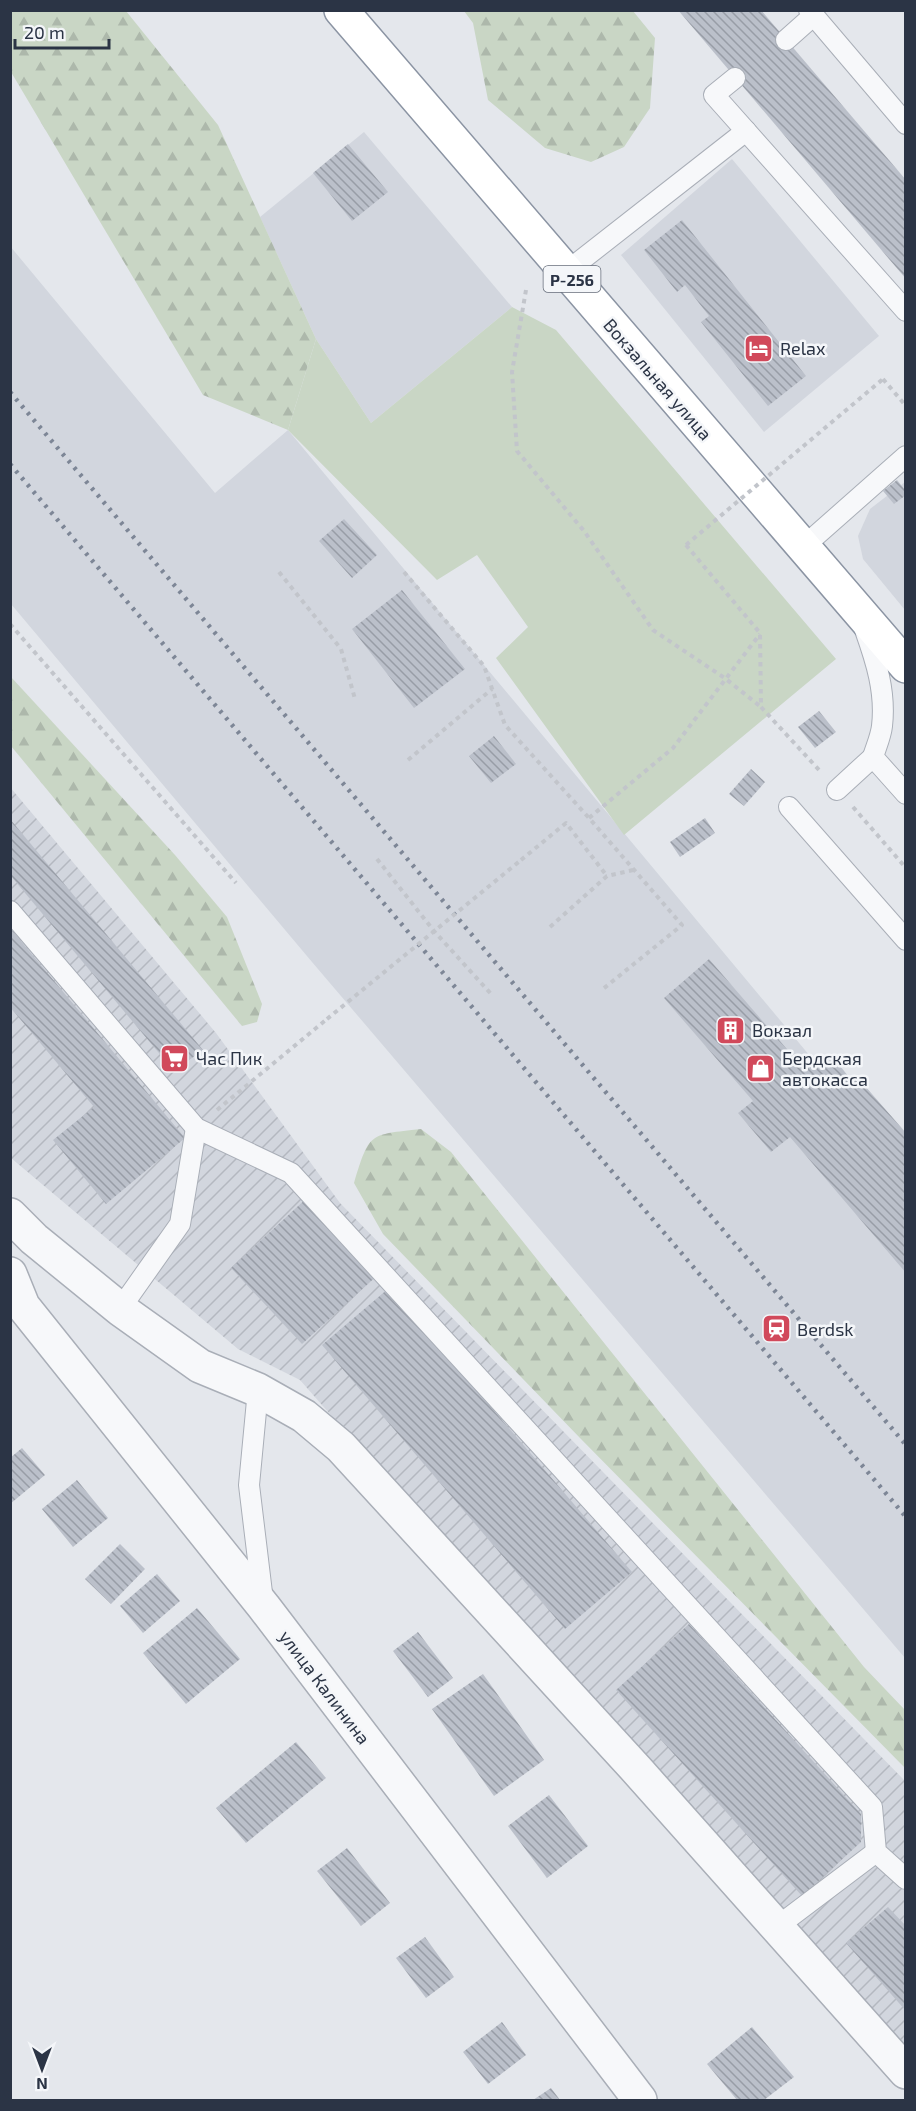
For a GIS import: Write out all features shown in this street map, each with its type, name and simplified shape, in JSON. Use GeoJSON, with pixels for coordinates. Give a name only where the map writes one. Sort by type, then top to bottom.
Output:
{"type":"FeatureCollection","features":[{"type":"Feature","properties":{"kind":"highway","name":"Вокзальная улица"},"geometry":{"type":"LineString","coordinates":[[341,10],[906,666]]}},
{"type":"Feature","properties":{"kind":"street"},"geometry":{"type":"LineString","coordinates":[[10,1215],[34,1239],[120,1309],[200,1366],[258,1390],[304,1416],[341,1447],[778,1926],[906,2072]]}},
{"type":"Feature","properties":{"kind":"street","name":"улица Калинина"},"geometry":{"type":"LineString","coordinates":[[10,1274],[23,1306],[264,1607],[640,2100]]}},
{"type":"Feature","properties":{"kind":"lane"},"geometry":{"type":"LineString","coordinates":[[786,40],[811,13],[906,124]]}},
{"type":"Feature","properties":{"kind":"lane"},"geometry":{"type":"LineString","coordinates":[[735,78],[714,95],[906,311]]}},
{"type":"Feature","properties":{"kind":"lane"},"geometry":{"type":"LineString","coordinates":[[566,272],[746,131]]}},
{"type":"Feature","properties":{"kind":"lane"},"geometry":{"type":"LineString","coordinates":[[803,547],[906,456]]}},
{"type":"Feature","properties":{"kind":"lane"},"geometry":{"type":"LineString","coordinates":[[837,790],[873,757],[882,727],[882,697],[877,665],[857,611]]}},
{"type":"Feature","properties":{"kind":"lane"},"geometry":{"type":"LineString","coordinates":[[873,757],[906,794]]}},
{"type":"Feature","properties":{"kind":"lane"},"geometry":{"type":"LineString","coordinates":[[789,807],[906,940]]}},
{"type":"Feature","properties":{"kind":"lane"},"geometry":{"type":"LineString","coordinates":[[10,911],[196,1128],[291,1173],[872,1807],[876,1852],[906,1879]]}},
{"type":"Feature","properties":{"kind":"lane"},"geometry":{"type":"LineString","coordinates":[[120,1309],[180,1224],[196,1128]]}},
{"type":"Feature","properties":{"kind":"lane"},"geometry":{"type":"LineString","coordinates":[[258,1390],[249,1485],[264,1607]]}},
{"type":"Feature","properties":{"kind":"lane"},"geometry":{"type":"LineString","coordinates":[[778,1926],[876,1852]]}},
{"type":"Feature","properties":{"kind":"path"},"geometry":{"type":"LineString","coordinates":[[526,290],[512,372],[517,451],[584,531],[653,630],[726,679],[760,706],[906,868]]}},
{"type":"Feature","properties":{"kind":"path"},"geometry":{"type":"LineString","coordinates":[[760,706],[760,633],[686,545],[882,379],[906,406]]}},
{"type":"Feature","properties":{"kind":"path"},"geometry":{"type":"LineString","coordinates":[[279,572],[341,649],[355,699]]}},
{"type":"Feature","properties":{"kind":"path"},"geometry":{"type":"LineString","coordinates":[[404,572],[484,666],[505,725],[682,925],[603,989]]}},
{"type":"Feature","properties":{"kind":"path"},"geometry":{"type":"LineString","coordinates":[[10,624],[236,883]]}},
{"type":"Feature","properties":{"kind":"path"},"geometry":{"type":"LineString","coordinates":[[589,818],[673,748],[760,633]]}},
{"type":"Feature","properties":{"kind":"path"},"geometry":{"type":"LineString","coordinates":[[408,760],[492,689]]}},
{"type":"Feature","properties":{"kind":"path"},"geometry":{"type":"LineString","coordinates":[[232,1097],[566,823],[607,876]]}},
{"type":"Feature","properties":{"kind":"path"},"geometry":{"type":"LineString","coordinates":[[376,859],[434,931],[492,995]]}},
{"type":"Feature","properties":{"kind":"path"},"geometry":{"type":"LineString","coordinates":[[550,927],[607,876],[634,870]]}},
{"type":"Feature","properties":{"kind":"shaded area"},"geometry":{"type":"Polygon","coordinates":[[[364,132],[512,307],[371,423],[316,339],[260,217],[364,132]]]}},
{"type":"Feature","properties":{"kind":"shaded area"},"geometry":{"type":"Polygon","coordinates":[[[732,159],[879,336],[764,432],[621,255],[732,159]]]}},
{"type":"Feature","properties":{"kind":"shaded area"},"geometry":{"type":"Polygon","coordinates":[[[10,246],[215,493],[288,430],[905,1170],[905,1658],[312,962],[11,604],[10,246]]]}},
{"type":"Feature","properties":{"kind":"shaded area"},"geometry":{"type":"Polygon","coordinates":[[[905,482],[905,610],[863,559],[858,536],[870,509],[905,482]]]}},
{"type":"Feature","properties":{"kind":"shaded area"},"geometry":{"type":"Polygon","coordinates":[[[10,787],[216,1033],[340,1203],[905,1781],[905,2063],[300,1380],[238,1349],[11,1158],[10,787]]]}},
{"type":"Feature","properties":{"kind":"green space"},"geometry":{"type":"Polygon","coordinates":[[[10,11],[126,11],[218,125],[316,339],[288,430],[203,395],[11,72],[10,11]]]}},
{"type":"Feature","properties":{"kind":"green space"},"geometry":{"type":"Polygon","coordinates":[[[464,11],[633,11],[655,38],[650,108],[624,147],[591,162],[545,148],[488,100],[473,23],[464,11]]]}},
{"type":"Feature","properties":{"kind":"green space"},"geometry":{"type":"Polygon","coordinates":[[[512,307],[556,330],[836,659],[624,835],[496,658],[528,627],[477,555],[437,580],[288,430],[316,339],[371,423],[512,307]]]}},
{"type":"Feature","properties":{"kind":"green space"},"geometry":{"type":"Polygon","coordinates":[[[11,677],[175,855],[227,917],[262,1004],[257,1022],[242,1026],[11,746],[11,677]]]}},
{"type":"Feature","properties":{"kind":"green space"},"geometry":{"type":"Polygon","coordinates":[[[421,1129],[451,1152],[864,1667],[905,1710],[905,1768],[383,1234],[354,1183],[364,1154],[368,1145],[381,1135],[421,1129]]]}},
{"type":"Feature","properties":{"kind":"building"},"geometry":{"type":"Polygon","coordinates":[[[678,10],[761,10],[906,180],[906,279],[678,10]]]}},
{"type":"Feature","properties":{"kind":"building"},"geometry":{"type":"Polygon","coordinates":[[[348,144],[388,192],[352,221],[313,173],[348,144]]]}},
{"type":"Feature","properties":{"kind":"building"},"geometry":{"type":"Polygon","coordinates":[[[682,220],[806,376],[768,406],[701,322],[709,316],[685,285],[677,292],[644,250],[682,220]]]}},
{"type":"Feature","properties":{"kind":"building"},"geometry":{"type":"Polygon","coordinates":[[[897,480],[906,491],[906,495],[894,504],[883,491],[897,480]]]}},
{"type":"Feature","properties":{"kind":"building"},"geometry":{"type":"Polygon","coordinates":[[[344,519],[377,555],[352,578],[319,541],[344,519]]]}},
{"type":"Feature","properties":{"kind":"building"},"geometry":{"type":"Polygon","coordinates":[[[402,590],[465,669],[414,708],[352,629],[402,590]]]}},
{"type":"Feature","properties":{"kind":"building"},"geometry":{"type":"Polygon","coordinates":[[[819,711],[836,732],[815,748],[798,727],[819,711]]]}},
{"type":"Feature","properties":{"kind":"building"},"geometry":{"type":"Polygon","coordinates":[[[494,736],[516,764],[491,783],[469,756],[494,736]]]}},
{"type":"Feature","properties":{"kind":"building"},"geometry":{"type":"Polygon","coordinates":[[[751,769],[765,782],[744,806],[729,794],[751,769]]]}},
{"type":"Feature","properties":{"kind":"building"},"geometry":{"type":"Polygon","coordinates":[[[705,818],[715,833],[680,857],[670,842],[705,818]]]}},
{"type":"Feature","properties":{"kind":"building"},"geometry":{"type":"Polygon","coordinates":[[[10,819],[203,1050],[174,1071],[10,875],[10,819]]]}},
{"type":"Feature","properties":{"kind":"building"},"geometry":{"type":"Polygon","coordinates":[[[10,928],[185,1138],[106,1204],[53,1140],[94,1107],[10,1007],[10,928]]]}},
{"type":"Feature","properties":{"kind":"building"},"geometry":{"type":"Polygon","coordinates":[[[709,959],[798,1062],[836,1061],[853,1082],[858,1078],[906,1133],[906,1273],[790,1137],[771,1152],[738,1113],[753,1101],[664,998],[709,959]]]}},
{"type":"Feature","properties":{"kind":"building"},"geometry":{"type":"Polygon","coordinates":[[[309,1196],[380,1273],[302,1344],[231,1268],[309,1196]]]}},
{"type":"Feature","properties":{"kind":"building"},"geometry":{"type":"Polygon","coordinates":[[[389,1288],[632,1572],[565,1629],[322,1345],[389,1288]]]}},
{"type":"Feature","properties":{"kind":"building"},"geometry":{"type":"Polygon","coordinates":[[[22,1448],[45,1475],[10,1504],[10,1458],[22,1448]]]}},
{"type":"Feature","properties":{"kind":"building"},"geometry":{"type":"Polygon","coordinates":[[[77,1480],[108,1518],[73,1547],[42,1509],[77,1480]]]}},
{"type":"Feature","properties":{"kind":"building"},"geometry":{"type":"Polygon","coordinates":[[[120,1544],[145,1569],[111,1604],[85,1579],[120,1544]]]}},
{"type":"Feature","properties":{"kind":"building"},"geometry":{"type":"Polygon","coordinates":[[[157,1574],[180,1601],[143,1633],[120,1606],[157,1574]]]}},
{"type":"Feature","properties":{"kind":"building"},"geometry":{"type":"Polygon","coordinates":[[[197,1608],[240,1659],[186,1704],[143,1653],[197,1608]]]}},
{"type":"Feature","properties":{"kind":"building"},"geometry":{"type":"Polygon","coordinates":[[[689,1624],[861,1814],[861,1842],[802,1896],[616,1690],[689,1624]]]}},
{"type":"Feature","properties":{"kind":"building"},"geometry":{"type":"Polygon","coordinates":[[[418,1632],[453,1678],[428,1697],[393,1651],[418,1632]]]}},
{"type":"Feature","properties":{"kind":"building"},"geometry":{"type":"Polygon","coordinates":[[[483,1674],[544,1760],[494,1796],[432,1709],[483,1674]]]}},
{"type":"Feature","properties":{"kind":"building"},"geometry":{"type":"Polygon","coordinates":[[[296,1742],[326,1778],[246,1843],[216,1808],[296,1742]]]}},
{"type":"Feature","properties":{"kind":"building"},"geometry":{"type":"Polygon","coordinates":[[[549,1795],[588,1846],[547,1878],[508,1826],[549,1795]]]}},
{"type":"Feature","properties":{"kind":"building"},"geometry":{"type":"Polygon","coordinates":[[[347,1848],[390,1903],[361,1926],[317,1871],[347,1848]]]}},
{"type":"Feature","properties":{"kind":"building"},"geometry":{"type":"Polygon","coordinates":[[[888,1907],[906,1926],[906,2011],[846,1943],[888,1907]]]}},
{"type":"Feature","properties":{"kind":"building"},"geometry":{"type":"Polygon","coordinates":[[[425,1937],[454,1977],[426,1998],[396,1958],[425,1937]]]}},
{"type":"Feature","properties":{"kind":"building"},"geometry":{"type":"Polygon","coordinates":[[[502,2022],[526,2055],[488,2084],[463,2052],[502,2022]]]}},
{"type":"Feature","properties":{"kind":"building"},"geometry":{"type":"Polygon","coordinates":[[[752,2027],[794,2077],[764,2100],[737,2100],[707,2064],[752,2027]]]}},
{"type":"Feature","properties":{"kind":"building"},"geometry":{"type":"Polygon","coordinates":[[[551,2088],[560,2100],[533,2100],[551,2088]]]}},
{"type":"Feature","properties":{"kind":"railway"},"geometry":{"type":"LineString","coordinates":[[10,392],[906,1445]]}},
{"type":"Feature","properties":{"kind":"railway"},"geometry":{"type":"LineString","coordinates":[[10,464],[906,1517]]}},
{"type":"Feature","properties":{"kind":"place","name":"Relax"},"geometry":{"type":"Point","coordinates":[759,348]}},
{"type":"Feature","properties":{"kind":"place","name":"Вокзал"},"geometry":{"type":"Point","coordinates":[731,1030]}},
{"type":"Feature","properties":{"kind":"place","name":"Час Пик"},"geometry":{"type":"Point","coordinates":[175,1058]}},
{"type":"Feature","properties":{"kind":"place","name":"Бердская автокасса"},"geometry":{"type":"Point","coordinates":[761,1068]}},
{"type":"Feature","properties":{"kind":"place","name":"Berdsk"},"geometry":{"type":"Point","coordinates":[776,1329]}}]}
